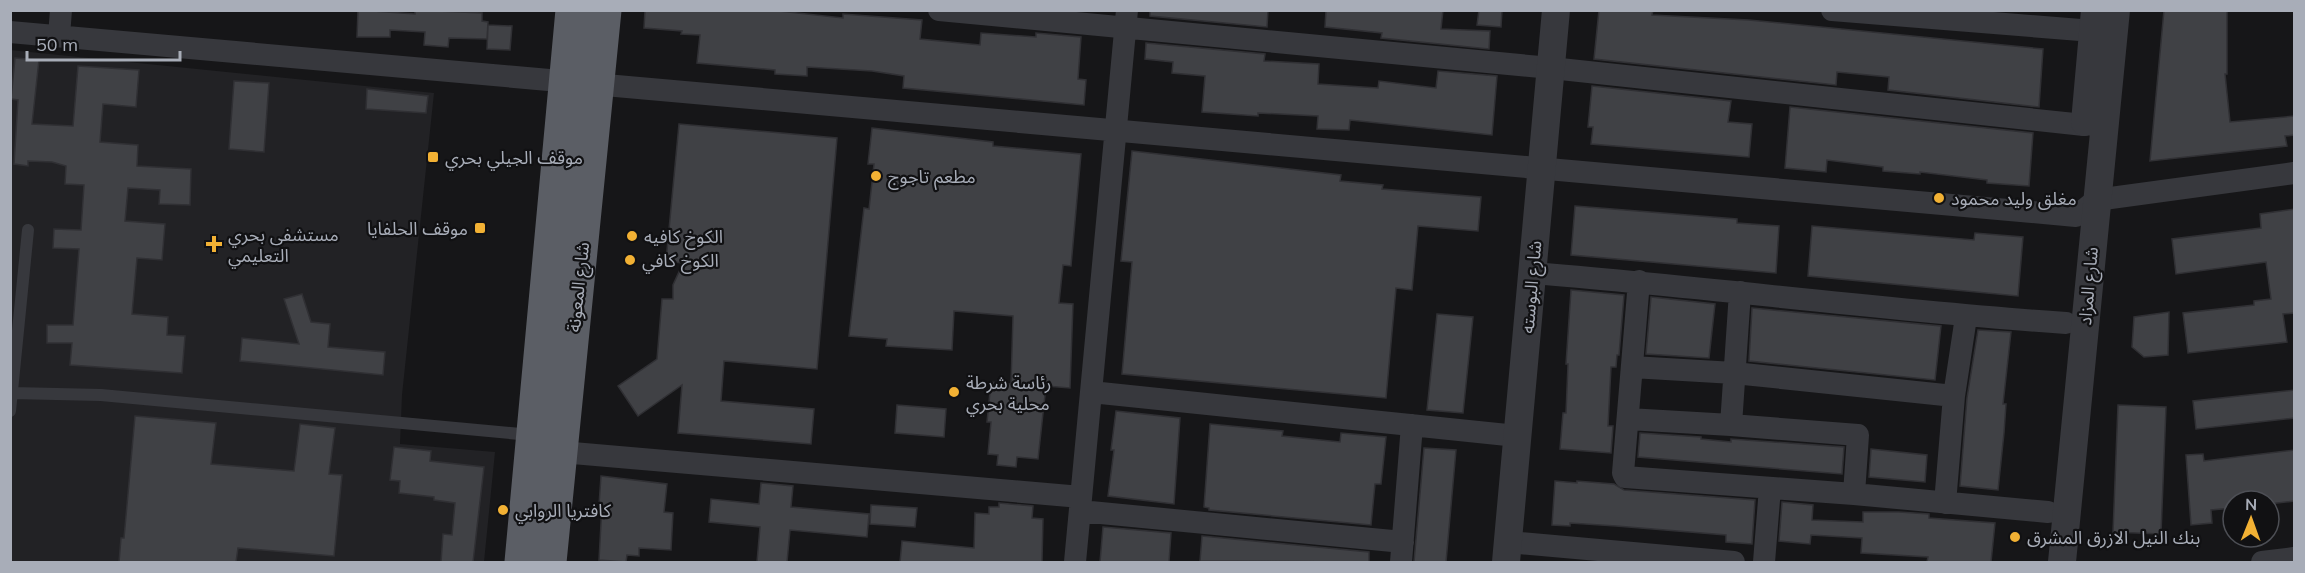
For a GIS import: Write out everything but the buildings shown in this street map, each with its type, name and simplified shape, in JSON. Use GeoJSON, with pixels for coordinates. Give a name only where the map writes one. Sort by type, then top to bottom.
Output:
{"type":"FeatureCollection","features":[{"type":"Feature","properties":{"kind":"highway","name":"شارع المعونة"},"geometry":{"type":"LineString","coordinates":[[521,562],[572,10]]}},
{"type":"Feature","properties":{"kind":"highway","name":"شارع المعونة"},"geometry":{"type":"LineString","coordinates":[[550,562],[605,10]]}},
{"type":"Feature","properties":{"kind":"street"},"geometry":{"type":"LineString","coordinates":[[59,36],[61,10]]}},
{"type":"Feature","properties":{"kind":"street"},"geometry":{"type":"LineString","coordinates":[[939,10],[1126,20],[1551,69],[2084,125]]}},
{"type":"Feature","properties":{"kind":"street","name":"شارع البوسته"},"geometry":{"type":"LineString","coordinates":[[1507,552],[1556,10]]}},
{"type":"Feature","properties":{"kind":"street"},"geometry":{"type":"LineString","coordinates":[[1832,10],[2094,21]]}},
{"type":"Feature","properties":{"kind":"street","name":"شارع المزاد"},"geometry":{"type":"LineString","coordinates":[[2043,562],[2066,323],[2116,10]]}},
{"type":"Feature","properties":{"kind":"street"},"geometry":{"type":"LineString","coordinates":[[1075,562],[1126,20]]}},
{"type":"Feature","properties":{"kind":"street","name":"شارع المزاد"},"geometry":{"type":"LineString","coordinates":[[2062,562],[2086,208],[2084,125],[2094,21]]}},
{"type":"Feature","properties":{"kind":"street"},"geometry":{"type":"LineString","coordinates":[[10,32],[1542,168],[2086,208],[2295,173]]}},
{"type":"Feature","properties":{"kind":"street"},"geometry":{"type":"LineString","coordinates":[[1532,273],[1639,281],[1966,317],[2066,323]]}},
{"type":"Feature","properties":{"kind":"street"},"geometry":{"type":"LineString","coordinates":[[1639,281],[1624,477],[1854,494],[2048,512]]}},
{"type":"Feature","properties":{"kind":"street"},"geometry":{"type":"LineString","coordinates":[[1731,425],[1740,292]]}},
{"type":"Feature","properties":{"kind":"street"},"geometry":{"type":"LineString","coordinates":[[1945,502],[1954,396],[1966,317]]}},
{"type":"Feature","properties":{"kind":"street"},"geometry":{"type":"LineString","coordinates":[[1632,366],[1734,373],[1954,396]]}},
{"type":"Feature","properties":{"kind":"street"},"geometry":{"type":"LineString","coordinates":[[1091,392],[1517,436]]}},
{"type":"Feature","properties":{"kind":"street"},"geometry":{"type":"LineString","coordinates":[[1628,419],[1858,435],[1854,494]]}},
{"type":"Feature","properties":{"kind":"street"},"geometry":{"type":"LineString","coordinates":[[561,452],[1080,504],[1402,552],[1412,425]]}},
{"type":"Feature","properties":{"kind":"street"},"geometry":{"type":"LineString","coordinates":[[1764,562],[1770,488]]}},
{"type":"Feature","properties":{"kind":"street"},"geometry":{"type":"LineString","coordinates":[[1507,552],[1732,562]]}},
{"type":"Feature","properties":{"kind":"street"},"geometry":{"type":"LineString","coordinates":[[2262,562],[2295,558]]}},
{"type":"Feature","properties":{"kind":"lane"},"geometry":{"type":"LineString","coordinates":[[10,411],[28,230]]}},
{"type":"Feature","properties":{"kind":"lane"},"geometry":{"type":"LineString","coordinates":[[12,393],[100,395],[533,435]]}},
{"type":"Feature","properties":{"kind":"shaded area","name":"مستشفى بحري التعليمي"},"geometry":{"type":"Polygon","coordinates":[[[10,50],[434,93],[402,395],[400,444],[495,452],[484,562],[11,562],[10,50]]]}},
{"type":"Feature","properties":{"kind":"place","name":"موقف الجيلي بحري"},"geometry":{"type":"Point","coordinates":[433,157]}},
{"type":"Feature","properties":{"kind":"place","name":"مطعم تاجوج"},"geometry":{"type":"Point","coordinates":[876,176]}},
{"type":"Feature","properties":{"kind":"place","name":"مغلق وليد محمود"},"geometry":{"type":"Point","coordinates":[1939,198]}},
{"type":"Feature","properties":{"kind":"place","name":"موقف الحلفايا"},"geometry":{"type":"Point","coordinates":[480,228]}},
{"type":"Feature","properties":{"kind":"place","name":"الكوخ كافيه"},"geometry":{"type":"Point","coordinates":[632,236]}},
{"type":"Feature","properties":{"kind":"place","name":"مستشفى بحري التعليمي"},"geometry":{"type":"Point","coordinates":[214,244]}},
{"type":"Feature","properties":{"kind":"place","name":"الكوخ كافي"},"geometry":{"type":"Point","coordinates":[630,260]}},
{"type":"Feature","properties":{"kind":"place","name":"رئاسة شرطة محلية بحري"},"geometry":{"type":"Point","coordinates":[954,392]}},
{"type":"Feature","properties":{"kind":"place","name":"كافتريا الروابي"},"geometry":{"type":"Point","coordinates":[503,510]}},
{"type":"Feature","properties":{"kind":"place","name":"بنك النيل الازرق المشرق"},"geometry":{"type":"Point","coordinates":[2015,537]}}]}
